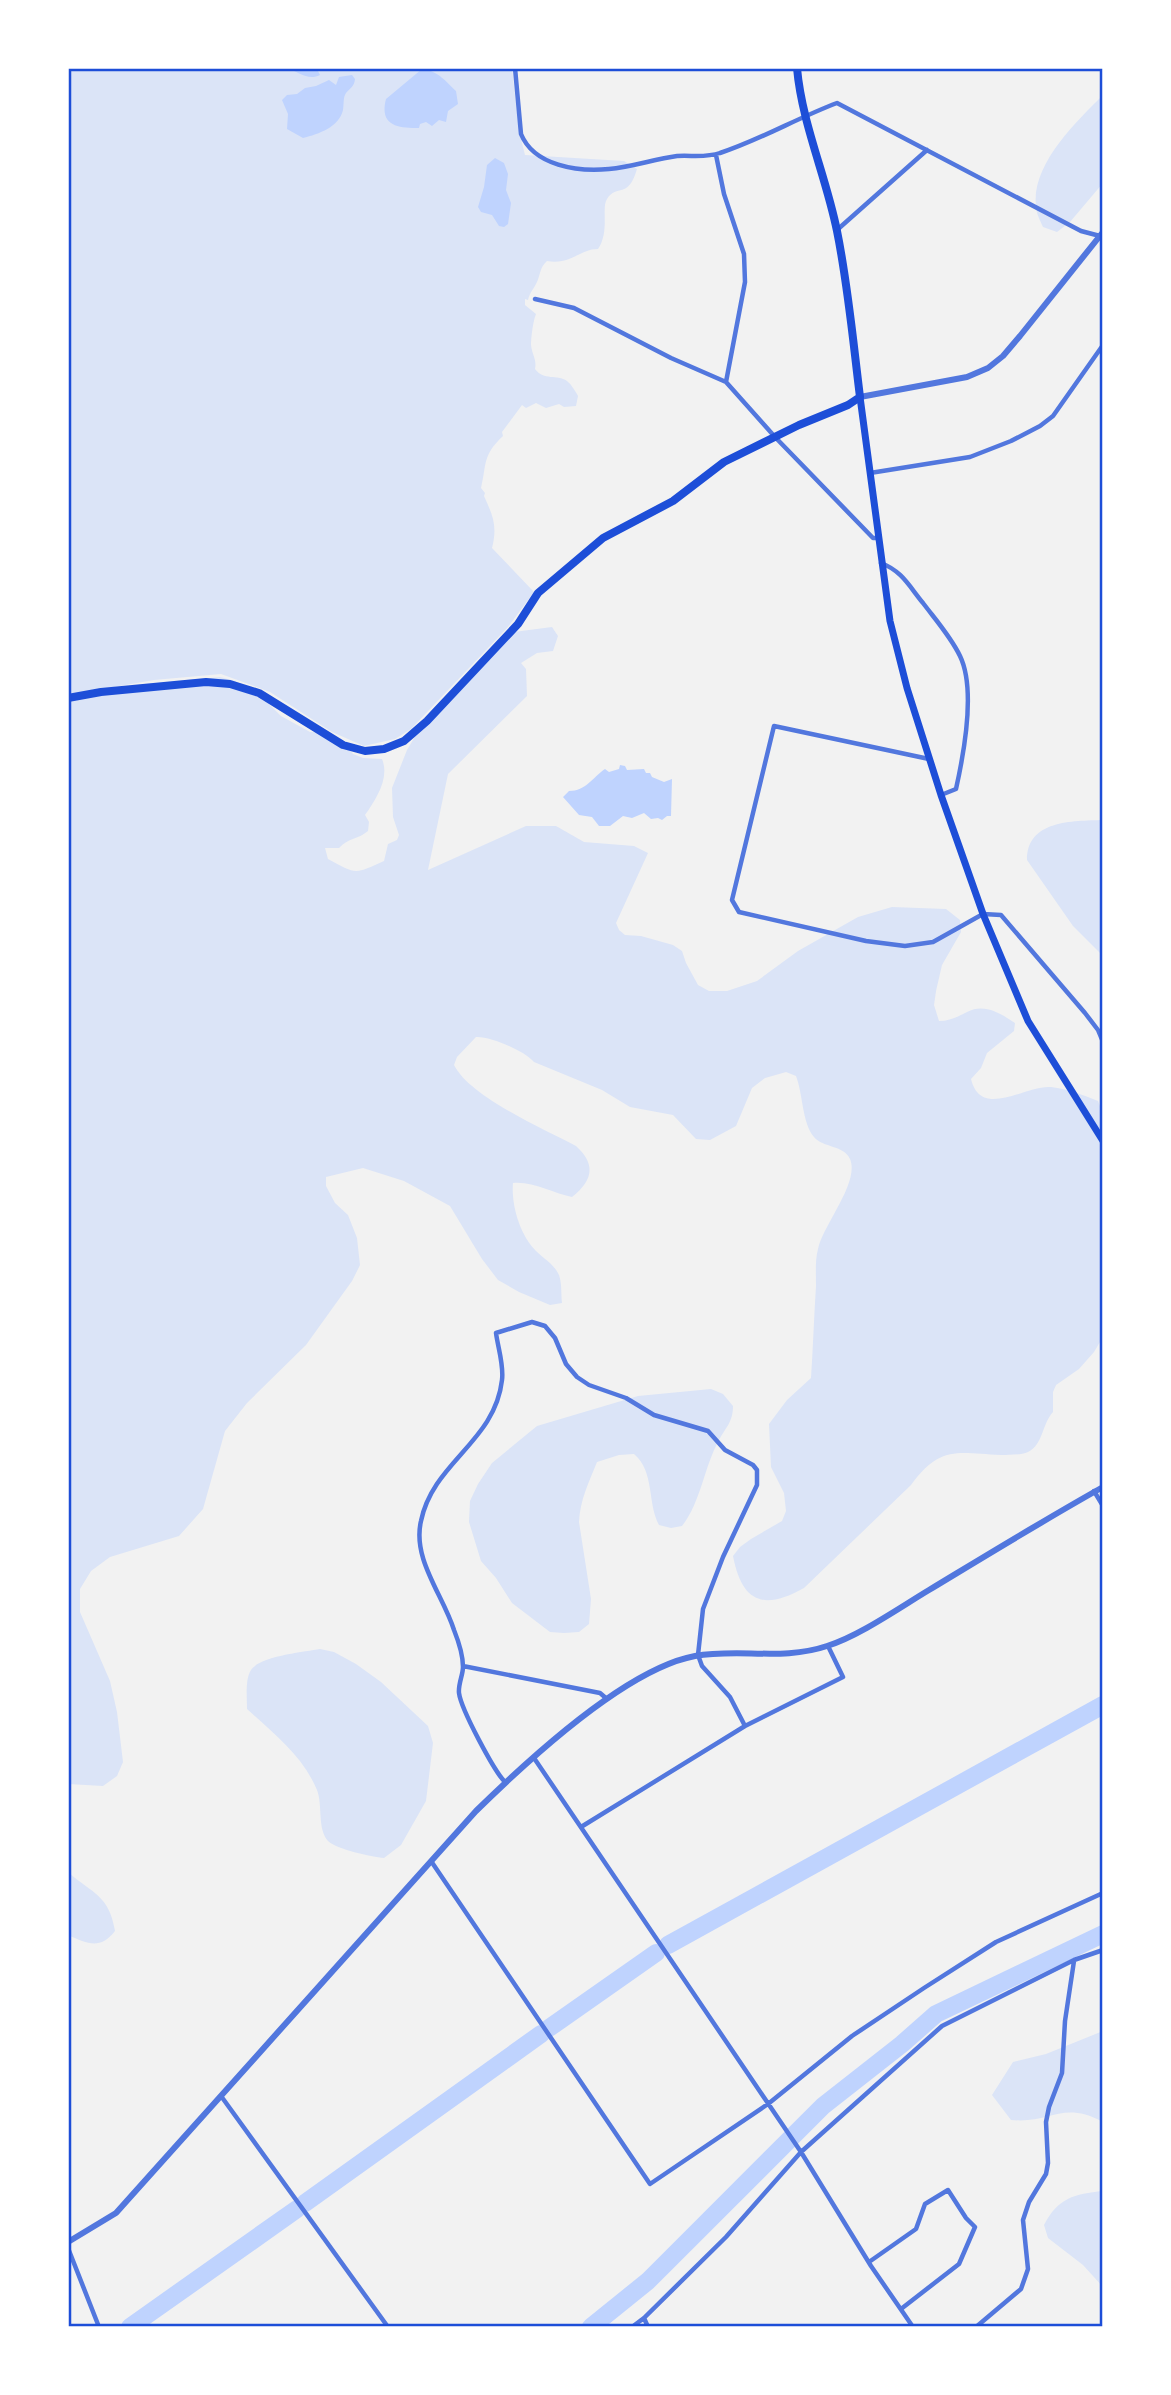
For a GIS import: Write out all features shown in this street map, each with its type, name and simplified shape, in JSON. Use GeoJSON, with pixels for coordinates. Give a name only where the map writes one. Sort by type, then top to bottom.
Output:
{"type":"FeatureCollection","features":[{"type":"Feature","properties":{"kind":"main road"},"geometry":{"type":"LineString","coordinates":[[797,68],[800,96],[837,230],[881,563],[897,650],[941,794],[983,914],[1028,1021],[1103,1141]]}},
{"type":"Feature","properties":{"kind":"main road"},"geometry":{"type":"LineString","coordinates":[[68,698],[206,682],[230,684],[260,693],[343,745],[365,751],[384,749],[404,741],[427,721],[518,624],[538,593],[603,538],[673,501],[724,462],[860,397]]}},
{"type":"Feature","properties":{"kind":"street"},"geometry":{"type":"LineString","coordinates":[[515,68],[521,134],[525,144],[544,159],[573,168],[609,169],[677,156],[716,155],[837,103],[1081,231],[1102,235],[1003,356],[988,368],[967,377],[860,397]]}},
{"type":"Feature","properties":{"kind":"street"},"geometry":{"type":"LineString","coordinates":[[837,230],[927,150]]}},
{"type":"Feature","properties":{"kind":"street"},"geometry":{"type":"LineString","coordinates":[[716,155],[724,194],[744,254],[745,282],[726,382]]}},
{"type":"Feature","properties":{"kind":"street"},"geometry":{"type":"LineString","coordinates":[[535,299],[574,308],[671,358],[726,382],[873,538],[878,538]]}},
{"type":"Feature","properties":{"kind":"street"},"geometry":{"type":"LineString","coordinates":[[870,473],[970,457],[1040,426],[1053,416],[1103,345]]}},
{"type":"Feature","properties":{"kind":"street"},"geometry":{"type":"LineString","coordinates":[[881,563],[896,568],[961,656],[967,703],[962,762],[956,789],[941,794]]}},
{"type":"Feature","properties":{"kind":"street"},"geometry":{"type":"LineString","coordinates":[[930,760],[775,726],[732,900],[739,912],[866,941],[905,946],[933,942],[983,914],[1001,915],[1098,1030],[1103,1042]]}},
{"type":"Feature","properties":{"kind":"street"},"geometry":{"type":"LineString","coordinates":[[505,1782],[493,1768],[461,1699],[459,1692],[463,1666],[455,1632],[419,1550],[420,1522],[434,1488],[450,1465],[480,1435],[498,1400],[502,1378],[496,1333],[532,1322],[551,1331],[566,1364],[577,1377],[589,1385],[626,1398],[654,1415],[708,1431],[725,1450],[753,1465],[757,1470],[757,1485],[723,1557],[703,1609],[698,1655],[702,1666],[730,1697],[745,1726]]}},
{"type":"Feature","properties":{"kind":"street"},"geometry":{"type":"LineString","coordinates":[[68,2242],[116,2213],[505,1782],[607,1699],[635,1679],[666,1663],[698,1655],[799,1653],[828,1646],[894,1611],[1103,1487]]}},
{"type":"Feature","properties":{"kind":"street"},"geometry":{"type":"LineString","coordinates":[[1094,1491],[1103,1506]]}},
{"type":"Feature","properties":{"kind":"street"},"geometry":{"type":"LineString","coordinates":[[581,1827],[745,1726],[843,1677],[828,1646]]}},
{"type":"Feature","properties":{"kind":"street"},"geometry":{"type":"LineString","coordinates":[[463,1666],[600,1693],[607,1699]]}},
{"type":"Feature","properties":{"kind":"street"},"geometry":{"type":"LineString","coordinates":[[534,1758],[802,2152],[869,2262],[913,2327]]}},
{"type":"Feature","properties":{"kind":"street"},"geometry":{"type":"LineString","coordinates":[[431,1861],[650,2184],[768,2104],[852,2036],[975,1955],[996,1942],[1103,1893]]}},
{"type":"Feature","properties":{"kind":"street"},"geometry":{"type":"LineString","coordinates":[[632,2327],[726,2237],[802,2152],[942,2026],[1074,1960],[1103,1950]]}},
{"type":"Feature","properties":{"kind":"street"},"geometry":{"type":"LineString","coordinates":[[976,2327],[1021,2289],[1028,2269],[1023,2220],[1029,2202],[1046,2174],[1046,2122],[1062,2073],[1065,2021],[1074,1960]]}},
{"type":"Feature","properties":{"kind":"street"},"geometry":{"type":"LineString","coordinates":[[221,2096],[388,2327]]}},
{"type":"Feature","properties":{"kind":"street"},"geometry":{"type":"LineString","coordinates":[[869,2262],[916,2229],[925,2204],[948,2189],[966,2218],[975,2227],[960,2264],[901,2309]]}},
{"type":"Feature","properties":{"kind":"street"},"geometry":{"type":"LineString","coordinates":[[68,2248],[99,2327]]}},
{"type":"Feature","properties":{"kind":"street"},"geometry":{"type":"LineString","coordinates":[[644,2318],[648,2327]]}},
{"type":"Feature","properties":{"kind":"shaded area"},"geometry":{"type":"Polygon","coordinates":[[[68,68],[512,68],[519,131],[525,155],[624,161],[637,169],[630,185],[611,194],[605,203],[604,235],[598,249],[563,261],[547,261],[528,300],[525,299],[525,305],[536,314],[531,345],[535,369],[542,375],[567,381],[578,396],[576,406],[564,407],[559,404],[546,408],[536,403],[526,408],[522,405],[488,455],[485,466],[481,488],[493,520],[492,548],[534,592],[508,627],[411,729],[395,739],[364,746],[332,732],[270,692],[221,674],[154,680],[68,695],[68,68]]]}},
{"type":"Feature","properties":{"kind":"shaded area"},"geometry":{"type":"Polygon","coordinates":[[[1103,95],[1103,183],[1070,222],[1057,232],[1043,227],[1036,206],[1036,191],[1041,175],[1058,145],[1103,95]]]}},
{"type":"Feature","properties":{"kind":"shaded area"},"geometry":{"type":"Polygon","coordinates":[[[552,627],[558,636],[553,651],[537,653],[521,663],[526,669],[527,696],[448,774],[428,870],[526,826],[556,826],[584,842],[634,846],[648,853],[616,923],[619,930],[625,935],[641,936],[673,945],[682,951],[698,985],[709,991],[727,991],[757,981],[798,951],[858,917],[892,907],[946,909],[960,920],[961,932],[942,965],[934,1005],[939,1021],[973,1009],[986,1009],[1015,1023],[1014,1031],[987,1053],[981,1068],[971,1079],[976,1091],[984,1097],[994,1099],[1041,1088],[1057,1088],[1098,1101],[1103,1114],[1103,1337],[1079,1369],[1056,1385],[1053,1392],[1053,1412],[1033,1449],[1015,1455],[961,1453],[941,1457],[921,1472],[911,1485],[804,1588],[777,1599],[756,1598],[742,1584],[733,1556],[751,1539],[782,1521],[786,1511],[784,1493],[771,1467],[769,1424],[787,1400],[811,1378],[817,1253],[821,1239],[846,1191],[852,1168],[850,1159],[843,1151],[814,1137],[807,1124],[796,1076],[786,1072],[765,1078],[752,1088],[736,1126],[710,1140],[696,1139],[673,1115],[630,1107],[602,1090],[534,1062],[507,1045],[476,1037],[457,1057],[454,1065],[463,1077],[475,1089],[509,1111],[576,1146],[589,1166],[588,1179],[572,1197],[535,1185],[513,1183],[514,1201],[521,1228],[530,1244],[557,1271],[561,1282],[562,1303],[550,1305],[498,1280],[450,1206],[404,1181],[363,1168],[326,1177],[326,1186],[335,1203],[348,1215],[357,1238],[360,1265],[352,1281],[306,1345],[247,1403],[225,1431],[203,1509],[179,1536],[110,1557],[91,1571],[80,1589],[80,1612],[110,1681],[123,1762],[117,1776],[103,1786],[68,1784],[68,699],[152,684],[220,677],[235,681],[268,703],[281,716],[310,732],[329,733],[340,739],[353,754],[363,758],[382,759],[383,781],[365,815],[369,822],[368,831],[339,848],[325,848],[328,859],[356,871],[384,861],[388,844],[397,840],[399,835],[393,817],[392,788],[407,750],[429,713],[506,633],[552,627]]]}},
{"type":"Feature","properties":{"kind":"shaded area"},"geometry":{"type":"Polygon","coordinates":[[[1103,820],[1103,956],[1073,926],[1027,860],[1029,847],[1043,830],[1065,823],[1103,820]]]}},
{"type":"Feature","properties":{"kind":"shaded area"},"geometry":{"type":"Polygon","coordinates":[[[711,1389],[723,1394],[733,1406],[732,1416],[714,1450],[694,1506],[682,1526],[671,1528],[659,1525],[645,1470],[634,1454],[619,1455],[597,1462],[583,1499],[579,1522],[591,1599],[589,1624],[579,1632],[550,1632],[512,1603],[481,1561],[469,1522],[470,1501],[492,1463],[537,1426],[638,1396],[711,1389]]]}},
{"type":"Feature","properties":{"kind":"shaded area"},"geometry":{"type":"Polygon","coordinates":[[[320,1649],[334,1652],[356,1664],[381,1682],[428,1726],[433,1743],[426,1801],[401,1845],[384,1858],[346,1850],[328,1841],[322,1830],[319,1796],[304,1766],[247,1709],[248,1678],[256,1665],[283,1655],[320,1649]]]}},
{"type":"Feature","properties":{"kind":"shaded area"},"geometry":{"type":"Polygon","coordinates":[[[68,1872],[99,1896],[109,1910],[115,1931],[104,1941],[88,1943],[68,1935],[68,1872]]]}},
{"type":"Feature","properties":{"kind":"shaded area"},"geometry":{"type":"Polygon","coordinates":[[[1103,2031],[1103,2122],[1077,2113],[1011,2120],[992,2095],[1013,2062],[1046,2054],[1103,2031]]]}},
{"type":"Feature","properties":{"kind":"shaded area"},"geometry":{"type":"Polygon","coordinates":[[[1103,2191],[1103,2287],[1083,2265],[1048,2238],[1044,2225],[1061,2203],[1075,2196],[1103,2191]]]}},
{"type":"Feature","properties":{"kind":"water"},"geometry":{"type":"Polygon","coordinates":[[[287,68],[322,68],[323,71],[318,71],[320,75],[316,77],[311,77],[287,68]]]}},
{"type":"Feature","properties":{"kind":"water"},"geometry":{"type":"Polygon","coordinates":[[[422,69],[438,74],[456,91],[458,104],[448,111],[446,122],[439,120],[432,126],[426,122],[420,124],[419,128],[392,124],[385,115],[386,99],[422,69]]]}},
{"type":"Feature","properties":{"kind":"water"},"geometry":{"type":"Polygon","coordinates":[[[352,75],[354,84],[345,95],[341,116],[333,125],[303,138],[287,129],[288,114],[282,100],[287,95],[297,94],[305,88],[329,80],[336,85],[339,77],[352,75]]]}},
{"type":"Feature","properties":{"kind":"water"},"geometry":{"type":"Polygon","coordinates":[[[495,158],[504,163],[508,174],[506,190],[511,203],[508,224],[504,227],[499,226],[492,215],[481,212],[478,207],[487,165],[495,158]]]}},
{"type":"Feature","properties":{"kind":"water"},"geometry":{"type":"Polygon","coordinates":[[[620,765],[627,770],[644,769],[652,777],[664,782],[672,779],[671,816],[662,820],[651,819],[644,813],[632,818],[623,816],[610,826],[599,826],[592,817],[579,815],[563,797],[569,791],[585,786],[605,769],[609,772],[619,769],[620,765]]]}},
{"type":"Feature","properties":{"kind":"waterway"},"geometry":{"type":"LineString","coordinates":[[668,1945],[1103,1705]]}},
{"type":"Feature","properties":{"kind":"waterway"},"geometry":{"type":"LineString","coordinates":[[591,2327],[648,2281],[823,2106],[936,2014],[1103,1934]]}},
{"type":"Feature","properties":{"kind":"waterway"},"geometry":{"type":"LineString","coordinates":[[549,2028],[656,1953]]}},
{"type":"Feature","properties":{"kind":"waterway"},"geometry":{"type":"LineString","coordinates":[[305,2203],[541,2034]]}},
{"type":"Feature","properties":{"kind":"waterway"},"geometry":{"type":"LineString","coordinates":[[130,2327],[297,2209]]}}]}
